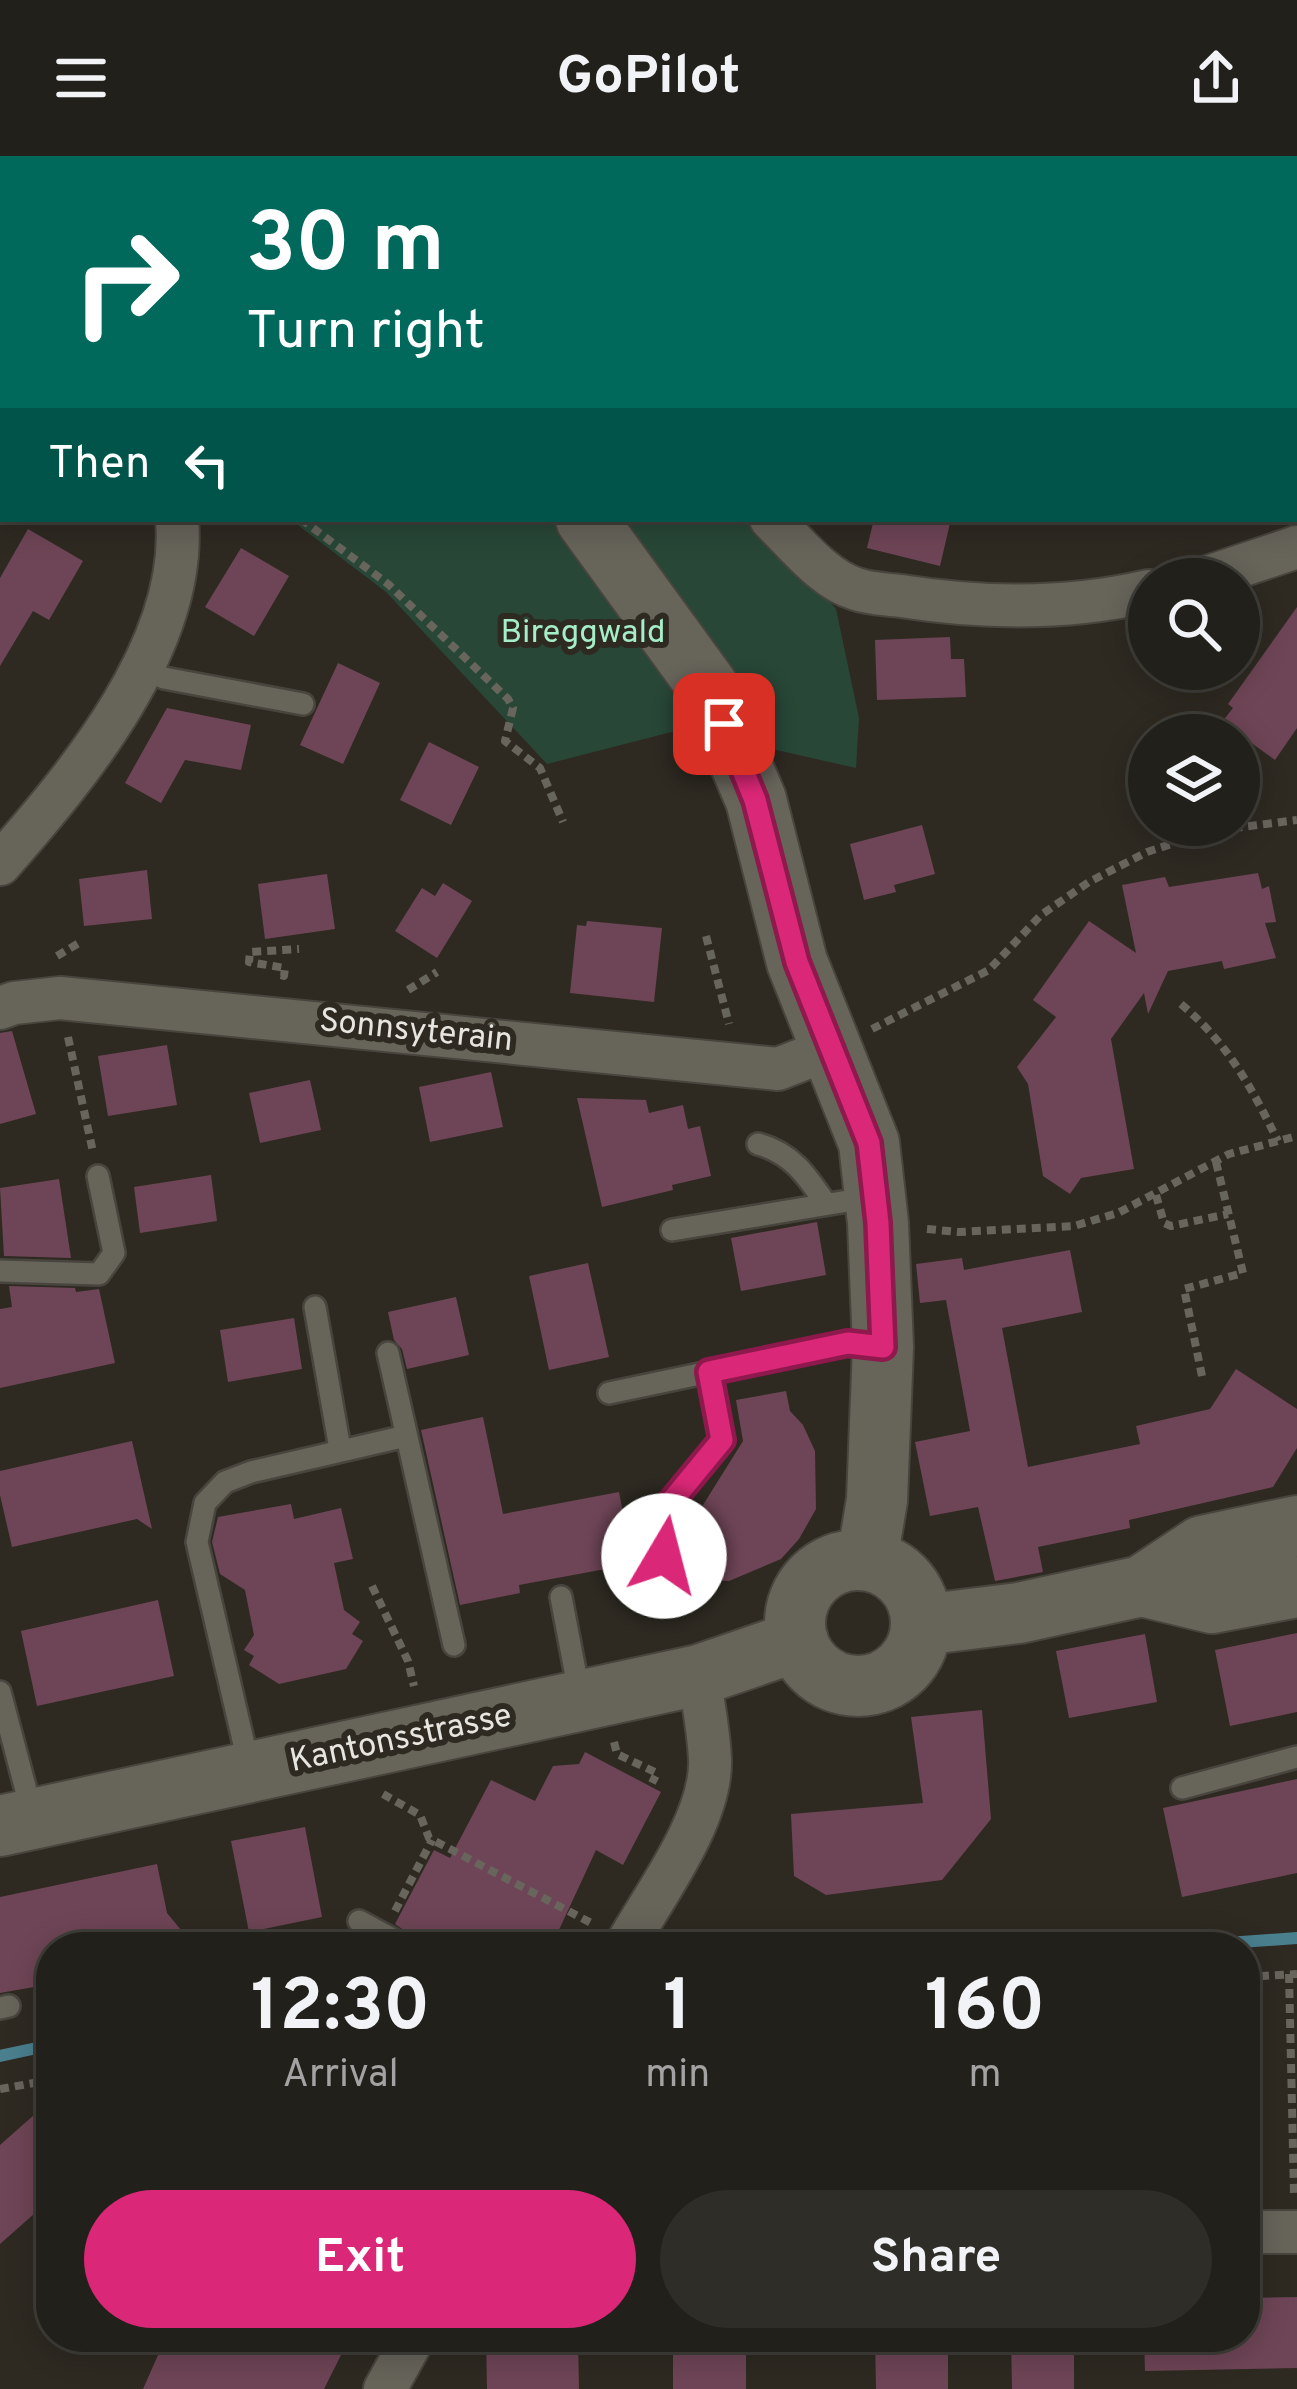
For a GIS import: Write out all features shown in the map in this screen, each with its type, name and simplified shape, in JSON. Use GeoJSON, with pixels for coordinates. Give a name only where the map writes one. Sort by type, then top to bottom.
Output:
{"type":"FeatureCollection","features":[{"type":"Feature","properties":{"kind":"main road"},"geometry":{"type":"LineString","coordinates":[[588,522],[708,687],[755,800],[797,962],[844,1042],[869,1143],[860,1208],[883,1347],[877,1500],[867,1560]]}},
{"type":"Feature","properties":{"kind":"main road"},"geometry":{"type":"LineString","coordinates":[[921,1624],[1019,1612],[1142,1586],[1202,1546],[1297,1526]]}},
{"type":"Feature","properties":{"kind":"main road"},"geometry":{"type":"LineString","coordinates":[[867,1560],[900,1575],[912,1589],[921,1624],[912,1656],[903,1668],[875,1684],[858,1686],[814,1669],[797,1641],[796,1610],[810,1582],[836,1564],[867,1560]]}},
{"type":"Feature","properties":{"kind":"main road"},"geometry":{"type":"LineString","coordinates":[[1142,1586],[1212,1603],[1297,1587]]}},
{"type":"Feature","properties":{"kind":"main road","name":"Kantonsstrasse"},"geometry":{"type":"LineString","coordinates":[[16,1822],[251,1772],[596,1715],[797,1641]]}},
{"type":"Feature","properties":{"kind":"street"},"geometry":{"type":"LineString","coordinates":[[0,864],[84,761],[142,668],[161,625],[175,574],[177,522]]}},
{"type":"Feature","properties":{"kind":"street"},"geometry":{"type":"LineString","coordinates":[[774,522],[813,561],[853,589],[936,602],[1029,607],[1128,596]]}},
{"type":"Feature","properties":{"kind":"street"},"geometry":{"type":"LineString","coordinates":[[1260,559],[1297,547]]}},
{"type":"Feature","properties":{"kind":"street","name":"Sonnsyterain"},"geometry":{"type":"LineString","coordinates":[[0,1008],[60,998],[778,1069],[844,1042]]}},
{"type":"Feature","properties":{"kind":"street"},"geometry":{"type":"LineString","coordinates":[[618,1932],[694,1825],[706,1790],[710,1762],[699,1676]]}},
{"type":"Feature","properties":{"kind":"street"},"geometry":{"type":"LineString","coordinates":[[1260,2228],[1296,2220]]}},
{"type":"Feature","properties":{"kind":"street"},"geometry":{"type":"LineString","coordinates":[[386,2389],[406,2352]]}},
{"type":"Feature","properties":{"kind":"lane"},"geometry":{"type":"LineString","coordinates":[[142,668],[164,678],[303,704]]}},
{"type":"Feature","properties":{"kind":"lane"},"geometry":{"type":"LineString","coordinates":[[758,1144],[780,1150],[805,1173],[860,1208]]}},
{"type":"Feature","properties":{"kind":"lane"},"geometry":{"type":"LineString","coordinates":[[0,1271],[99,1274],[114,1253],[98,1176]]}},
{"type":"Feature","properties":{"kind":"lane"},"geometry":{"type":"LineString","coordinates":[[672,1230],[860,1208]]}},
{"type":"Feature","properties":{"kind":"lane"},"geometry":{"type":"LineString","coordinates":[[315,1307],[340,1449]]}},
{"type":"Feature","properties":{"kind":"lane"},"geometry":{"type":"LineString","coordinates":[[609,1393],[848,1343],[883,1347]]}},
{"type":"Feature","properties":{"kind":"lane"},"geometry":{"type":"LineString","coordinates":[[388,1353],[454,1645]]}},
{"type":"Feature","properties":{"kind":"lane"},"geometry":{"type":"LineString","coordinates":[[670,1594],[657,1519],[722,1440],[709,1372]]}},
{"type":"Feature","properties":{"kind":"lane"},"geometry":{"type":"LineString","coordinates":[[251,1772],[197,1542],[205,1504],[225,1482],[340,1449],[406,1436]]}},
{"type":"Feature","properties":{"kind":"lane"},"geometry":{"type":"LineString","coordinates":[[561,1597],[596,1715]]}},
{"type":"Feature","properties":{"kind":"lane"},"geometry":{"type":"LineString","coordinates":[[0,1692],[16,1822]]}},
{"type":"Feature","properties":{"kind":"lane"},"geometry":{"type":"LineString","coordinates":[[1182,1788],[1297,1757]]}},
{"type":"Feature","properties":{"kind":"lane"},"geometry":{"type":"LineString","coordinates":[[359,1921],[378,1932]]}},
{"type":"Feature","properties":{"kind":"path"},"geometry":{"type":"LineString","coordinates":[[305,522],[388,584],[508,699],[513,709],[505,741],[540,767],[562,822]]}},
{"type":"Feature","properties":{"kind":"path"},"geometry":{"type":"LineString","coordinates":[[844,1042],[989,970],[1041,915],[1089,882],[1147,852],[1210,831],[1297,820]]}},
{"type":"Feature","properties":{"kind":"path"},"geometry":{"type":"LineString","coordinates":[[706,936],[743,1065]]}},
{"type":"Feature","properties":{"kind":"path"},"geometry":{"type":"LineString","coordinates":[[256,1017],[263,974],[284,976],[285,968],[249,962],[250,952],[299,949]]}},
{"type":"Feature","properties":{"kind":"path"},"geometry":{"type":"LineString","coordinates":[[1181,1004],[1216,1034],[1247,1079],[1278,1141]]}},
{"type":"Feature","properties":{"kind":"path"},"geometry":{"type":"LineString","coordinates":[[64,1021],[98,1176]]}},
{"type":"Feature","properties":{"kind":"path"},"geometry":{"type":"LineString","coordinates":[[860,1208],[959,1232],[1074,1226],[1118,1213],[1216,1162],[1297,1136]]}},
{"type":"Feature","properties":{"kind":"path"},"geometry":{"type":"LineString","coordinates":[[1202,1376],[1184,1289],[1243,1273],[1216,1162]]}},
{"type":"Feature","properties":{"kind":"path"},"geometry":{"type":"LineString","coordinates":[[1156,1195],[1164,1223],[1171,1226],[1228,1214]]}},
{"type":"Feature","properties":{"kind":"path"},"geometry":{"type":"LineString","coordinates":[[372,1586],[392,1636],[408,1661],[418,1705]]}},
{"type":"Feature","properties":{"kind":"path"},"geometry":{"type":"LineString","coordinates":[[596,1715],[617,1754],[657,1773],[652,1783]]}},
{"type":"Feature","properties":{"kind":"path"},"geometry":{"type":"LineString","coordinates":[[372,1788],[420,1815],[433,1840],[603,1932]]}},
{"type":"Feature","properties":{"kind":"path"},"geometry":{"type":"LineString","coordinates":[[383,1932],[433,1840]]}},
{"type":"Feature","properties":{"kind":"path"},"geometry":{"type":"LineString","coordinates":[[1260,1976],[1293,1974],[1296,2220]]}},
{"type":"Feature","properties":{"kind":"path"},"geometry":{"type":"LineString","coordinates":[[0,2089],[36,2083]]}},
{"type":"Feature","properties":{"kind":"green space","name":"Bireggwald"},"geometry":{"type":"Polygon","coordinates":[[[294,522],[764,522],[836,609],[859,718],[856,768],[683,729],[547,764],[386,592],[294,522]]]}},
{"type":"Feature","properties":{"kind":"building"},"geometry":{"type":"Polygon","coordinates":[[[873,522],[950,522],[940,566],[867,548],[873,522]]]}},
{"type":"Feature","properties":{"kind":"building"},"geometry":{"type":"Polygon","coordinates":[[[28,529],[83,561],[49,620],[33,611],[0,666],[0,578],[28,529]]]}},
{"type":"Feature","properties":{"kind":"building"},"geometry":{"type":"Polygon","coordinates":[[[241,548],[289,576],[254,636],[205,607],[241,548]]]}},
{"type":"Feature","properties":{"kind":"building"},"geometry":{"type":"Polygon","coordinates":[[[1297,607],[1297,728],[1275,760],[1260,749],[1260,714],[1228,714],[1233,708],[1228,704],[1238,690],[1260,690],[1260,659],[1297,607]]]}},
{"type":"Feature","properties":{"kind":"building"},"geometry":{"type":"Polygon","coordinates":[[[950,637],[951,659],[964,659],[966,697],[877,700],[875,640],[950,637]]]}},
{"type":"Feature","properties":{"kind":"building"},"geometry":{"type":"Polygon","coordinates":[[[338,663],[380,683],[343,764],[300,745],[338,663]]]}},
{"type":"Feature","properties":{"kind":"building"},"geometry":{"type":"Polygon","coordinates":[[[167,708],[251,725],[241,770],[185,760],[161,803],[125,783],[167,708]]]}},
{"type":"Feature","properties":{"kind":"building"},"geometry":{"type":"Polygon","coordinates":[[[429,742],[479,767],[451,825],[400,800],[429,742]]]}},
{"type":"Feature","properties":{"kind":"building"},"geometry":{"type":"Polygon","coordinates":[[[922,825],[935,874],[894,885],[896,892],[864,900],[850,844],[922,825]]]}},
{"type":"Feature","properties":{"kind":"building"},"geometry":{"type":"Polygon","coordinates":[[[147,870],[152,919],[84,926],[79,879],[147,870]]]}},
{"type":"Feature","properties":{"kind":"building"},"geometry":{"type":"Polygon","coordinates":[[[1258,873],[1262,889],[1269,886],[1276,922],[1265,923],[1276,958],[1224,969],[1222,961],[1168,971],[1148,1014],[1144,993],[1111,1039],[1134,1169],[1081,1178],[1070,1194],[1043,1176],[1028,1084],[1017,1067],[1056,1017],[1033,1000],[1089,921],[1136,953],[1122,885],[1165,877],[1169,887],[1258,873]]]}},
{"type":"Feature","properties":{"kind":"building"},"geometry":{"type":"Polygon","coordinates":[[[327,874],[335,929],[265,939],[258,884],[327,874]]]}},
{"type":"Feature","properties":{"kind":"building"},"geometry":{"type":"Polygon","coordinates":[[[443,883],[472,901],[437,958],[395,931],[422,888],[435,896],[443,883]]]}},
{"type":"Feature","properties":{"kind":"building"},"geometry":{"type":"Polygon","coordinates":[[[587,921],[662,928],[654,1002],[570,993],[577,925],[586,926],[587,921]]]}},
{"type":"Feature","properties":{"kind":"building"},"geometry":{"type":"Polygon","coordinates":[[[12,1031],[36,1114],[0,1124],[0,1033],[12,1031]]]}},
{"type":"Feature","properties":{"kind":"building"},"geometry":{"type":"Polygon","coordinates":[[[167,1045],[177,1105],[108,1116],[98,1056],[167,1045]]]}},
{"type":"Feature","properties":{"kind":"building"},"geometry":{"type":"Polygon","coordinates":[[[491,1072],[503,1127],[430,1142],[419,1087],[491,1072]]]}},
{"type":"Feature","properties":{"kind":"building"},"geometry":{"type":"Polygon","coordinates":[[[310,1080],[321,1130],[260,1143],[249,1093],[310,1080]]]}},
{"type":"Feature","properties":{"kind":"building"},"geometry":{"type":"Polygon","coordinates":[[[577,1098],[646,1100],[649,1113],[683,1105],[688,1129],[700,1126],[711,1176],[602,1207],[577,1098]]]}},
{"type":"Feature","properties":{"kind":"building"},"geometry":{"type":"Polygon","coordinates":[[[211,1175],[217,1221],[140,1233],[134,1187],[211,1175]]]}},
{"type":"Feature","properties":{"kind":"building"},"geometry":{"type":"Polygon","coordinates":[[[59,1179],[71,1258],[4,1256],[0,1188],[59,1179]]]}},
{"type":"Feature","properties":{"kind":"building"},"geometry":{"type":"Polygon","coordinates":[[[817,1222],[826,1275],[741,1291],[731,1238],[817,1222]]]}},
{"type":"Feature","properties":{"kind":"building"},"geometry":{"type":"Polygon","coordinates":[[[1070,1250],[1082,1312],[1002,1328],[1028,1467],[1140,1444],[1136,1426],[1210,1409],[1236,1369],[1297,1409],[1297,1448],[1273,1487],[1129,1520],[1130,1528],[1038,1547],[1043,1572],[995,1581],[978,1507],[930,1516],[915,1442],[970,1431],[946,1300],[920,1303],[916,1264],[962,1258],[964,1270],[1070,1250]]]}},
{"type":"Feature","properties":{"kind":"building"},"geometry":{"type":"Polygon","coordinates":[[[588,1263],[609,1357],[549,1370],[529,1276],[588,1263]]]}},
{"type":"Feature","properties":{"kind":"building"},"geometry":{"type":"Polygon","coordinates":[[[9,1286],[75,1288],[76,1292],[99,1289],[115,1363],[0,1388],[0,1309],[12,1307],[9,1286]]]}},
{"type":"Feature","properties":{"kind":"building"},"geometry":{"type":"Polygon","coordinates":[[[456,1297],[469,1355],[407,1369],[388,1312],[456,1297]]]}},
{"type":"Feature","properties":{"kind":"building"},"geometry":{"type":"Polygon","coordinates":[[[294,1318],[302,1369],[228,1382],[220,1330],[294,1318]]]}},
{"type":"Feature","properties":{"kind":"building"},"geometry":{"type":"Polygon","coordinates":[[[786,1391],[790,1411],[803,1425],[815,1451],[816,1509],[799,1539],[781,1559],[729,1581],[700,1580],[682,1573],[673,1522],[698,1513],[743,1441],[736,1400],[786,1391]]]}},
{"type":"Feature","properties":{"kind":"building"},"geometry":{"type":"Polygon","coordinates":[[[483,1417],[503,1514],[619,1492],[626,1528],[643,1525],[649,1561],[519,1585],[520,1593],[460,1605],[421,1430],[483,1417]]]}},
{"type":"Feature","properties":{"kind":"building"},"geometry":{"type":"Polygon","coordinates":[[[132,1441],[152,1529],[137,1519],[12,1547],[0,1495],[0,1471],[132,1441]]]}},
{"type":"Feature","properties":{"kind":"building"},"geometry":{"type":"Polygon","coordinates":[[[291,1504],[294,1519],[341,1508],[353,1559],[334,1563],[344,1610],[360,1622],[352,1634],[363,1641],[346,1669],[279,1684],[249,1665],[254,1656],[244,1650],[254,1635],[245,1590],[220,1574],[212,1542],[218,1517],[291,1504]]]}},
{"type":"Feature","properties":{"kind":"building"},"geometry":{"type":"Polygon","coordinates":[[[158,1600],[174,1676],[37,1706],[21,1631],[158,1600]]]}},
{"type":"Feature","properties":{"kind":"building"},"geometry":{"type":"Polygon","coordinates":[[[1297,1633],[1297,1712],[1230,1726],[1215,1650],[1297,1633]]]}},
{"type":"Feature","properties":{"kind":"building"},"geometry":{"type":"Polygon","coordinates":[[[1145,1634],[1157,1702],[1069,1718],[1056,1651],[1145,1634]]]}},
{"type":"Feature","properties":{"kind":"building"},"geometry":{"type":"Polygon","coordinates":[[[982,1710],[991,1819],[942,1880],[826,1895],[794,1876],[791,1814],[923,1803],[911,1717],[982,1710]]]}},
{"type":"Feature","properties":{"kind":"building"},"geometry":{"type":"Polygon","coordinates":[[[585,1752],[661,1792],[623,1865],[596,1850],[558,1932],[406,1932],[395,1924],[434,1850],[450,1858],[491,1780],[535,1801],[553,1766],[579,1764],[585,1752]]]}},
{"type":"Feature","properties":{"kind":"building"},"geometry":{"type":"Polygon","coordinates":[[[1297,1779],[1297,1873],[1182,1897],[1163,1808],[1297,1779]]]}},
{"type":"Feature","properties":{"kind":"building"},"geometry":{"type":"Polygon","coordinates":[[[305,1827],[322,1917],[249,1932],[231,1841],[305,1827]]]}},
{"type":"Feature","properties":{"kind":"building"},"geometry":{"type":"Polygon","coordinates":[[[157,1864],[167,1913],[183,1932],[36,1932],[36,1987],[0,1993],[0,1897],[157,1864]]]}},
{"type":"Feature","properties":{"kind":"building"},"geometry":{"type":"Polygon","coordinates":[[[36,2113],[36,2212],[0,2244],[0,2145],[36,2113]]]}},
{"type":"Feature","properties":{"kind":"building"},"geometry":{"type":"Polygon","coordinates":[[[1297,2297],[1297,2368],[1145,2371],[1144,2352],[1260,2352],[1260,2298],[1297,2297]]]}},
{"type":"Feature","properties":{"kind":"building"},"geometry":{"type":"Polygon","coordinates":[[[159,2352],[342,2352],[324,2389],[143,2389],[159,2352]]]}},
{"type":"Feature","properties":{"kind":"building"},"geometry":{"type":"Polygon","coordinates":[[[486,2352],[578,2352],[579,2389],[487,2389],[486,2352]]]}},
{"type":"Feature","properties":{"kind":"building"},"geometry":{"type":"Polygon","coordinates":[[[673,2352],[746,2352],[746,2389],[673,2389],[673,2352]]]}},
{"type":"Feature","properties":{"kind":"building"},"geometry":{"type":"Polygon","coordinates":[[[875,2352],[948,2352],[948,2389],[876,2389],[875,2352]]]}},
{"type":"Feature","properties":{"kind":"building"},"geometry":{"type":"Polygon","coordinates":[[[1011,2352],[1074,2352],[1074,2389],[1012,2389],[1011,2352]]]}},
{"type":"Feature","properties":{"kind":"waterway"},"geometry":{"type":"LineString","coordinates":[[1260,1941],[1297,1938]]}},
{"type":"Feature","properties":{"kind":"waterway"},"geometry":{"type":"LineString","coordinates":[[0,2056],[36,2048]]}},
{"type":"Feature","properties":{"kind":"route"},"geometry":{"type":"LineString","coordinates":[[664,1556],[657,1519],[722,1440],[709,1372],[848,1343],[883,1347],[869,1143],[797,962],[755,800],[724,724]]}}]}
